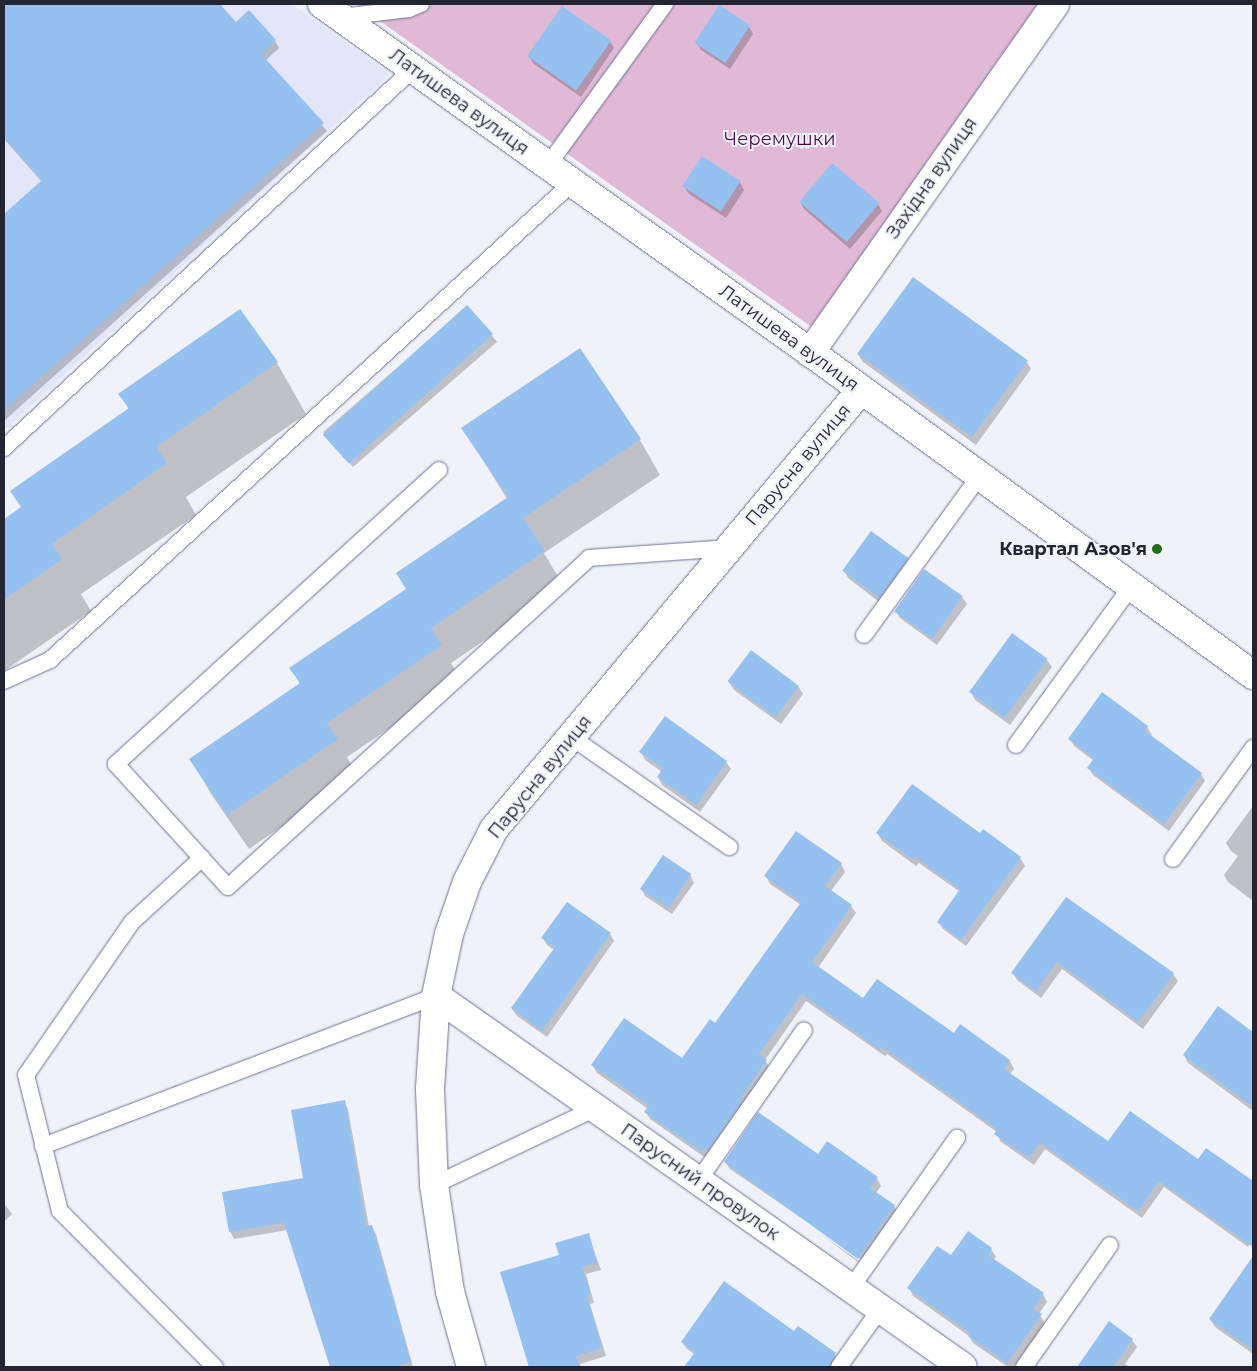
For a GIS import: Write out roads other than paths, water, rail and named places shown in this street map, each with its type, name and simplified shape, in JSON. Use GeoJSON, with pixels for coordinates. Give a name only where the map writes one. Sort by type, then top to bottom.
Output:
{"type":"FeatureCollection","features":[{"type":"Feature","properties":{"kind":"street","name":"Західна вулиця"},"geometry":{"type":"LineString","coordinates":[[810,353],[1055,4]]}},
{"type":"Feature","properties":{"kind":"street","name":"Латишева вулиця"},"geometry":{"type":"LineString","coordinates":[[331,10],[810,353],[1253,675]]}},
{"type":"Feature","properties":{"kind":"street","name":"Парусна вулиця"},"geometry":{"type":"LineString","coordinates":[[472,1367],[450,1292],[434,1185],[430,1089],[436,996],[452,925],[467,882],[494,829],[861,390]]}},
{"type":"Feature","properties":{"kind":"street","name":"Парусний провулок"},"geometry":{"type":"LineString","coordinates":[[436,996],[964,1367]]}},
{"type":"Feature","properties":{"kind":"lane"},"geometry":{"type":"LineString","coordinates":[[331,10],[410,9],[421,4]]}},
{"type":"Feature","properties":{"kind":"lane"},"geometry":{"type":"LineString","coordinates":[[548,165],[665,4]]}},
{"type":"Feature","properties":{"kind":"lane"},"geometry":{"type":"LineString","coordinates":[[4,448],[413,69]]}},
{"type":"Feature","properties":{"kind":"lane"},"geometry":{"type":"LineString","coordinates":[[4,681],[50,660],[572,182]]}},
{"type":"Feature","properties":{"kind":"lane"},"geometry":{"type":"LineString","coordinates":[[439,470],[116,764],[228,887],[589,558],[729,548]]}},
{"type":"Feature","properties":{"kind":"lane"},"geometry":{"type":"LineString","coordinates":[[864,635],[979,477]]}},
{"type":"Feature","properties":{"kind":"lane"},"geometry":{"type":"LineString","coordinates":[[1016,745],[1131,587]]}},
{"type":"Feature","properties":{"kind":"lane"},"geometry":{"type":"LineString","coordinates":[[570,737],[729,847]]}},
{"type":"Feature","properties":{"kind":"lane"},"geometry":{"type":"LineString","coordinates":[[1173,859],[1253,748]]}},
{"type":"Feature","properties":{"kind":"lane"},"geometry":{"type":"LineString","coordinates":[[202,858],[132,922],[26,1075],[60,1212],[215,1367]]}},
{"type":"Feature","properties":{"kind":"lane"},"geometry":{"type":"LineString","coordinates":[[44,1146],[436,996]]}},
{"type":"Feature","properties":{"kind":"lane"},"geometry":{"type":"LineString","coordinates":[[698,1181],[804,1030]]}},
{"type":"Feature","properties":{"kind":"lane"},"geometry":{"type":"LineString","coordinates":[[434,1185],[596,1108]]}},
{"type":"Feature","properties":{"kind":"lane"},"geometry":{"type":"LineString","coordinates":[[851,1288],[957,1138]]}},
{"type":"Feature","properties":{"kind":"lane"},"geometry":{"type":"LineString","coordinates":[[1024,1367],[1110,1245]]}},
{"type":"Feature","properties":{"kind":"lane"},"geometry":{"type":"LineString","coordinates":[[839,1367],[880,1309]]}},
{"type":"Feature","properties":{"kind":"place","name":"Квартал Азов'я"},"geometry":{"type":"Point","coordinates":[1157,549]}},
{"type":"Feature","properties":{"kind":"park label","name":"Черемушки"},"geometry":{"type":"Point","coordinates":[780,139]}}]}
